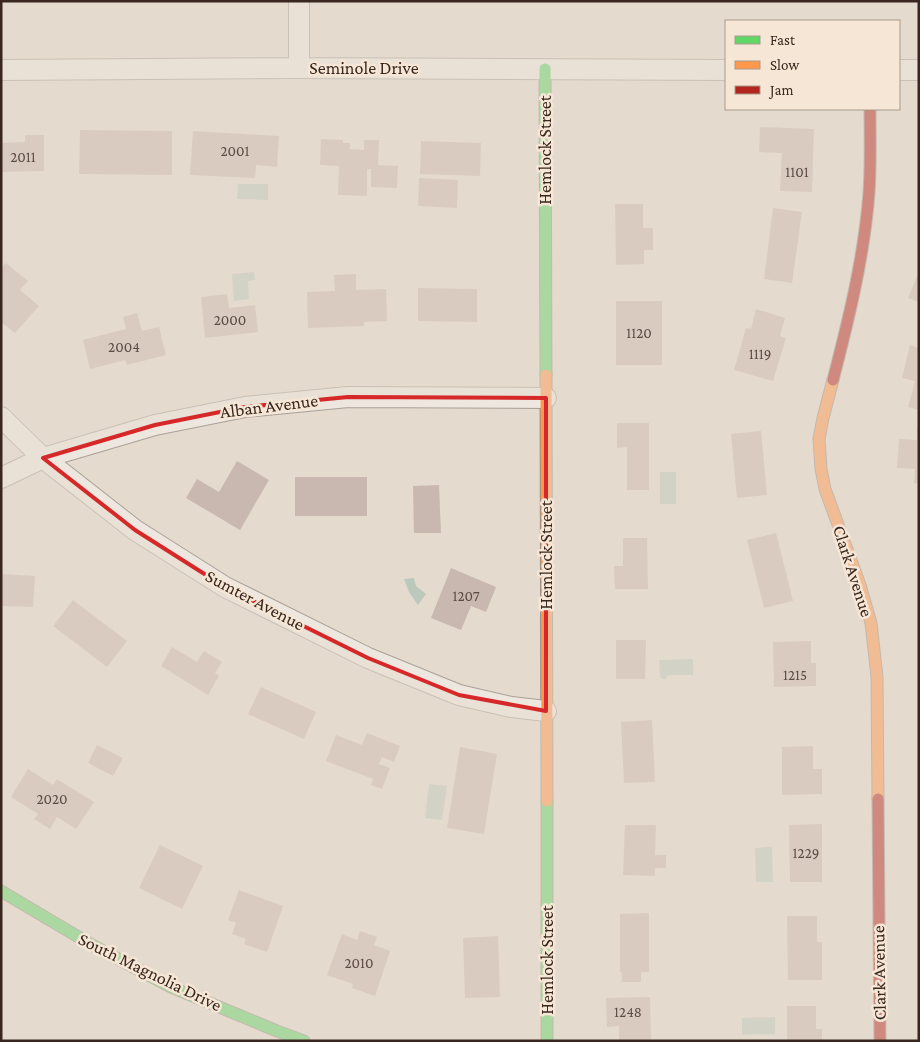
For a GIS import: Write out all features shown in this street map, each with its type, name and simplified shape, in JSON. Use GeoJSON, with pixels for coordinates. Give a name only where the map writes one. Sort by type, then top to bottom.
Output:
{"type":"FeatureCollection","features":[{"type":"Feature","properties":{"kind":"street"},"geometry":{"type":"LineString","coordinates":[[299,1],[299,68]]}},
{"type":"Feature","properties":{"kind":"street","name":"Seminole Drive"},"geometry":{"type":"LineString","coordinates":[[1,70],[299,68],[725,70]]}},
{"type":"Feature","properties":{"kind":"street","name":"Hemlock Street"},"geometry":{"type":"LineString","coordinates":[[545,69],[547,1041]]}},
{"type":"Feature","properties":{"kind":"street"},"geometry":{"type":"LineString","coordinates":[[900,70],[919,70]]}},
{"type":"Feature","properties":{"kind":"street","name":"Clark Avenue"},"geometry":{"type":"LineString","coordinates":[[870,110],[868,192],[859,269],[850,314],[819,439],[821,470],[825,489],[860,585],[871,623],[877,677],[880,1041]]}},
{"type":"Feature","properties":{"kind":"street","name":"Alban Avenue"},"geometry":{"type":"LineString","coordinates":[[1,478],[43,458],[155,425],[245,406],[348,397],[546,398]]}},
{"type":"Feature","properties":{"kind":"street","name":"Sumter Avenue"},"geometry":{"type":"LineString","coordinates":[[1,417],[43,458],[135,530],[225,587],[368,658],[459,694],[511,707],[546,711]]}},
{"type":"Feature","properties":{"kind":"street","name":"South Magnolia Drive"},"geometry":{"type":"LineString","coordinates":[[1,891],[92,945],[171,987],[304,1041]]}},
{"type":"Feature","properties":{"kind":"highlighted area"},"geometry":{"type":"Polygon","coordinates":[[[348,397],[546,398],[546,711],[459,695],[368,658],[225,587],[135,530],[43,458],[155,425],[245,407],[348,397]]]}},
{"type":"Feature","properties":{"kind":"shaded area"},"geometry":{"type":"Polygon","coordinates":[[[238,184],[268,184],[268,200],[237,199],[238,184]]]}},
{"type":"Feature","properties":{"kind":"shaded area"},"geometry":{"type":"Polygon","coordinates":[[[254,272],[255,280],[248,281],[249,299],[234,301],[232,274],[254,272]]]}},
{"type":"Feature","properties":{"kind":"shaded area"},"geometry":{"type":"Polygon","coordinates":[[[660,472],[676,472],[676,504],[660,504],[660,472]]]}},
{"type":"Feature","properties":{"kind":"shaded area"},"geometry":{"type":"Polygon","coordinates":[[[414,578],[416,586],[426,594],[418,605],[409,592],[404,579],[414,578]]]}},
{"type":"Feature","properties":{"kind":"shaded area"},"geometry":{"type":"Polygon","coordinates":[[[693,659],[693,675],[668,675],[666,679],[662,679],[660,676],[659,660],[693,659]]]}},
{"type":"Feature","properties":{"kind":"shaded area"},"geometry":{"type":"Polygon","coordinates":[[[429,784],[447,786],[442,820],[425,818],[429,784]]]}},
{"type":"Feature","properties":{"kind":"shaded area"},"geometry":{"type":"Polygon","coordinates":[[[772,847],[773,882],[756,882],[755,848],[772,847]]]}},
{"type":"Feature","properties":{"kind":"shaded area"},"geometry":{"type":"Polygon","coordinates":[[[775,1017],[775,1034],[742,1035],[742,1018],[775,1017]]]}},
{"type":"Feature","properties":{"kind":"building"},"geometry":{"type":"Polygon","coordinates":[[[760,127],[814,129],[812,192],[780,191],[782,153],[759,152],[760,127]]]}},
{"type":"Feature","properties":{"kind":"building"},"geometry":{"type":"Polygon","coordinates":[[[80,130],[172,131],[172,175],[79,174],[80,130]]]}},
{"type":"Feature","properties":{"kind":"building"},"geometry":{"type":"Polygon","coordinates":[[[193,131],[279,136],[277,167],[256,165],[255,178],[190,175],[193,131]]]}},
{"type":"Feature","properties":{"kind":"building"},"geometry":{"type":"Polygon","coordinates":[[[25,135],[44,135],[44,171],[1,172],[1,143],[25,142],[25,135]]]}},
{"type":"Feature","properties":{"kind":"building"},"geometry":{"type":"Polygon","coordinates":[[[321,139],[343,140],[343,143],[350,143],[350,149],[364,150],[364,140],[379,140],[378,165],[398,166],[397,188],[371,187],[371,169],[367,169],[367,196],[338,195],[339,166],[320,165],[321,139]]]}},
{"type":"Feature","properties":{"kind":"building"},"geometry":{"type":"Polygon","coordinates":[[[421,141],[481,143],[480,176],[420,174],[421,141]]]}},
{"type":"Feature","properties":{"kind":"building"},"geometry":{"type":"Polygon","coordinates":[[[419,178],[458,180],[457,208],[418,206],[419,178]]]}},
{"type":"Feature","properties":{"kind":"building"},"geometry":{"type":"Polygon","coordinates":[[[615,204],[643,204],[643,228],[653,228],[653,250],[644,250],[644,264],[616,265],[615,204]]]}},
{"type":"Feature","properties":{"kind":"building"},"geometry":{"type":"Polygon","coordinates":[[[773,208],[802,212],[792,283],[764,279],[773,208]]]}},
{"type":"Feature","properties":{"kind":"building"},"geometry":{"type":"Polygon","coordinates":[[[6,263],[28,281],[20,290],[39,306],[15,333],[1,322],[1,268],[6,263]]]}},
{"type":"Feature","properties":{"kind":"building"},"geometry":{"type":"Polygon","coordinates":[[[919,272],[919,302],[908,298],[919,272]]]}},
{"type":"Feature","properties":{"kind":"building"},"geometry":{"type":"Polygon","coordinates":[[[356,274],[356,290],[386,289],[387,321],[364,322],[364,326],[308,328],[307,292],[335,291],[334,275],[356,274]]]}},
{"type":"Feature","properties":{"kind":"building"},"geometry":{"type":"Polygon","coordinates":[[[418,288],[477,289],[477,322],[418,321],[418,288]]]}},
{"type":"Feature","properties":{"kind":"building"},"geometry":{"type":"Polygon","coordinates":[[[227,294],[229,308],[255,305],[258,332],[205,338],[201,297],[227,294]]]}},
{"type":"Feature","properties":{"kind":"building"},"geometry":{"type":"Polygon","coordinates":[[[616,301],[662,301],[662,365],[616,365],[616,301]]]}},
{"type":"Feature","properties":{"kind":"building"},"geometry":{"type":"Polygon","coordinates":[[[756,309],[785,318],[780,336],[786,338],[773,381],[734,370],[746,328],[751,329],[756,309]]]}},
{"type":"Feature","properties":{"kind":"building"},"geometry":{"type":"Polygon","coordinates":[[[137,313],[142,331],[159,327],[166,355],[127,365],[125,360],[90,369],[83,340],[126,329],[123,317],[137,313]]]}},
{"type":"Feature","properties":{"kind":"building"},"geometry":{"type":"Polygon","coordinates":[[[910,345],[919,348],[919,410],[908,407],[915,381],[902,378],[910,345]]]}},
{"type":"Feature","properties":{"kind":"building"},"geometry":{"type":"Polygon","coordinates":[[[617,423],[649,423],[649,490],[627,490],[627,447],[617,448],[617,423]]]}},
{"type":"Feature","properties":{"kind":"building"},"geometry":{"type":"Polygon","coordinates":[[[917,428],[919,428],[919,484],[914,483],[915,469],[897,468],[899,439],[917,440],[917,428]]]}},
{"type":"Feature","properties":{"kind":"building"},"geometry":{"type":"Polygon","coordinates":[[[761,431],[767,495],[737,498],[731,434],[761,431]]]}},
{"type":"Feature","properties":{"kind":"building"},"geometry":{"type":"Polygon","coordinates":[[[237,461],[269,480],[240,530],[186,498],[197,479],[219,492],[237,461]]]}},
{"type":"Feature","properties":{"kind":"building"},"geometry":{"type":"Polygon","coordinates":[[[295,477],[367,477],[367,516],[295,516],[295,477]]]}},
{"type":"Feature","properties":{"kind":"building"},"geometry":{"type":"Polygon","coordinates":[[[439,485],[441,533],[414,533],[413,486],[439,485]]]}},
{"type":"Feature","properties":{"kind":"building"},"geometry":{"type":"Polygon","coordinates":[[[776,533],[793,601],[764,608],[747,540],[776,533]]]}},
{"type":"Feature","properties":{"kind":"building"},"geometry":{"type":"Polygon","coordinates":[[[623,538],[647,538],[648,589],[615,589],[614,566],[623,566],[623,538]]]}},
{"type":"Feature","properties":{"kind":"building"},"geometry":{"type":"Polygon","coordinates":[[[451,568],[496,587],[486,612],[471,606],[461,630],[431,618],[451,568]]]}},
{"type":"Feature","properties":{"kind":"building"},"geometry":{"type":"Polygon","coordinates":[[[1,574],[35,576],[33,607],[1,606],[1,574]]]}},
{"type":"Feature","properties":{"kind":"building"},"geometry":{"type":"Polygon","coordinates":[[[73,600],[127,641],[107,667],[53,626],[73,600]]]}},
{"type":"Feature","properties":{"kind":"building"},"geometry":{"type":"Polygon","coordinates":[[[616,640],[646,640],[645,679],[616,679],[616,640]]]}},
{"type":"Feature","properties":{"kind":"building"},"geometry":{"type":"Polygon","coordinates":[[[811,641],[811,663],[816,663],[816,686],[774,687],[773,642],[811,641]]]}},
{"type":"Feature","properties":{"kind":"building"},"geometry":{"type":"Polygon","coordinates":[[[172,647],[197,662],[204,651],[222,662],[215,673],[219,676],[208,695],[161,666],[172,647]]]}},
{"type":"Feature","properties":{"kind":"building"},"geometry":{"type":"Polygon","coordinates":[[[261,687],[316,712],[304,739],[248,714],[261,687]]]}},
{"type":"Feature","properties":{"kind":"building"},"geometry":{"type":"Polygon","coordinates":[[[652,720],[655,782],[624,783],[621,722],[652,720]]]}},
{"type":"Feature","properties":{"kind":"building"},"geometry":{"type":"Polygon","coordinates":[[[367,733],[400,746],[394,762],[382,757],[379,764],[390,768],[382,789],[371,785],[373,779],[326,761],[336,735],[362,745],[367,733]]]}},
{"type":"Feature","properties":{"kind":"building"},"geometry":{"type":"Polygon","coordinates":[[[97,745],[123,758],[113,776],[88,763],[97,745]]]}},
{"type":"Feature","properties":{"kind":"building"},"geometry":{"type":"Polygon","coordinates":[[[813,746],[813,769],[822,769],[822,794],[782,795],[782,747],[813,746]]]}},
{"type":"Feature","properties":{"kind":"building"},"geometry":{"type":"Polygon","coordinates":[[[460,747],[497,754],[484,834],[447,828],[460,747]]]}},
{"type":"Feature","properties":{"kind":"building"},"geometry":{"type":"Polygon","coordinates":[[[28,769],[53,785],[57,779],[94,802],[76,829],[57,817],[50,829],[34,819],[38,814],[11,797],[28,769]]]}},
{"type":"Feature","properties":{"kind":"building"},"geometry":{"type":"Polygon","coordinates":[[[822,824],[822,882],[790,882],[789,825],[822,824]]]}},
{"type":"Feature","properties":{"kind":"building"},"geometry":{"type":"Polygon","coordinates":[[[625,825],[656,825],[655,855],[666,855],[666,868],[655,868],[655,876],[623,875],[625,825]]]}},
{"type":"Feature","properties":{"kind":"building"},"geometry":{"type":"Polygon","coordinates":[[[160,845],[203,866],[182,909],[139,888],[160,845]]]}},
{"type":"Feature","properties":{"kind":"building"},"geometry":{"type":"Polygon","coordinates":[[[239,890],[283,906],[267,952],[244,944],[246,939],[232,934],[236,923],[228,920],[239,890]]]}},
{"type":"Feature","properties":{"kind":"building"},"geometry":{"type":"Polygon","coordinates":[[[649,913],[649,972],[641,972],[641,982],[622,982],[622,972],[620,972],[620,914],[649,913]]]}},
{"type":"Feature","properties":{"kind":"building"},"geometry":{"type":"Polygon","coordinates":[[[787,916],[817,916],[817,942],[822,942],[822,980],[788,980],[787,916]]]}},
{"type":"Feature","properties":{"kind":"building"},"geometry":{"type":"Polygon","coordinates":[[[360,931],[377,937],[374,945],[390,951],[375,996],[352,988],[353,984],[327,975],[342,934],[357,940],[360,931]]]}},
{"type":"Feature","properties":{"kind":"building"},"geometry":{"type":"Polygon","coordinates":[[[498,936],[500,997],[465,998],[463,938],[498,936]]]}},
{"type":"Feature","properties":{"kind":"building"},"geometry":{"type":"Polygon","coordinates":[[[650,997],[651,1041],[619,1041],[619,1026],[607,1027],[606,998],[650,997]]]}},
{"type":"Feature","properties":{"kind":"building"},"geometry":{"type":"Polygon","coordinates":[[[787,1006],[816,1006],[816,1029],[822,1029],[822,1041],[787,1041],[787,1006]]]}},
{"type":"Feature","properties":{"kind":"traffic: fast"},"geometry":{"type":"LineString","coordinates":[[545,69],[546,375]]}},
{"type":"Feature","properties":{"kind":"traffic: fast"},"geometry":{"type":"LineString","coordinates":[[547,801],[547,1041]]}},
{"type":"Feature","properties":{"kind":"traffic: fast"},"geometry":{"type":"LineString","coordinates":[[1,891],[92,945],[171,987],[304,1041]]}},
{"type":"Feature","properties":{"kind":"traffic: slow"},"geometry":{"type":"LineString","coordinates":[[546,375],[547,801]]}},
{"type":"Feature","properties":{"kind":"traffic: slow"},"geometry":{"type":"LineString","coordinates":[[833,380],[819,439],[821,469],[825,489],[860,585],[871,623],[877,677],[878,799]]}},
{"type":"Feature","properties":{"kind":"traffic: jam"},"geometry":{"type":"LineString","coordinates":[[833,380],[864,240],[870,183],[870,110]]}},
{"type":"Feature","properties":{"kind":"traffic: jam"},"geometry":{"type":"LineString","coordinates":[[878,799],[880,1041]]}}]}
